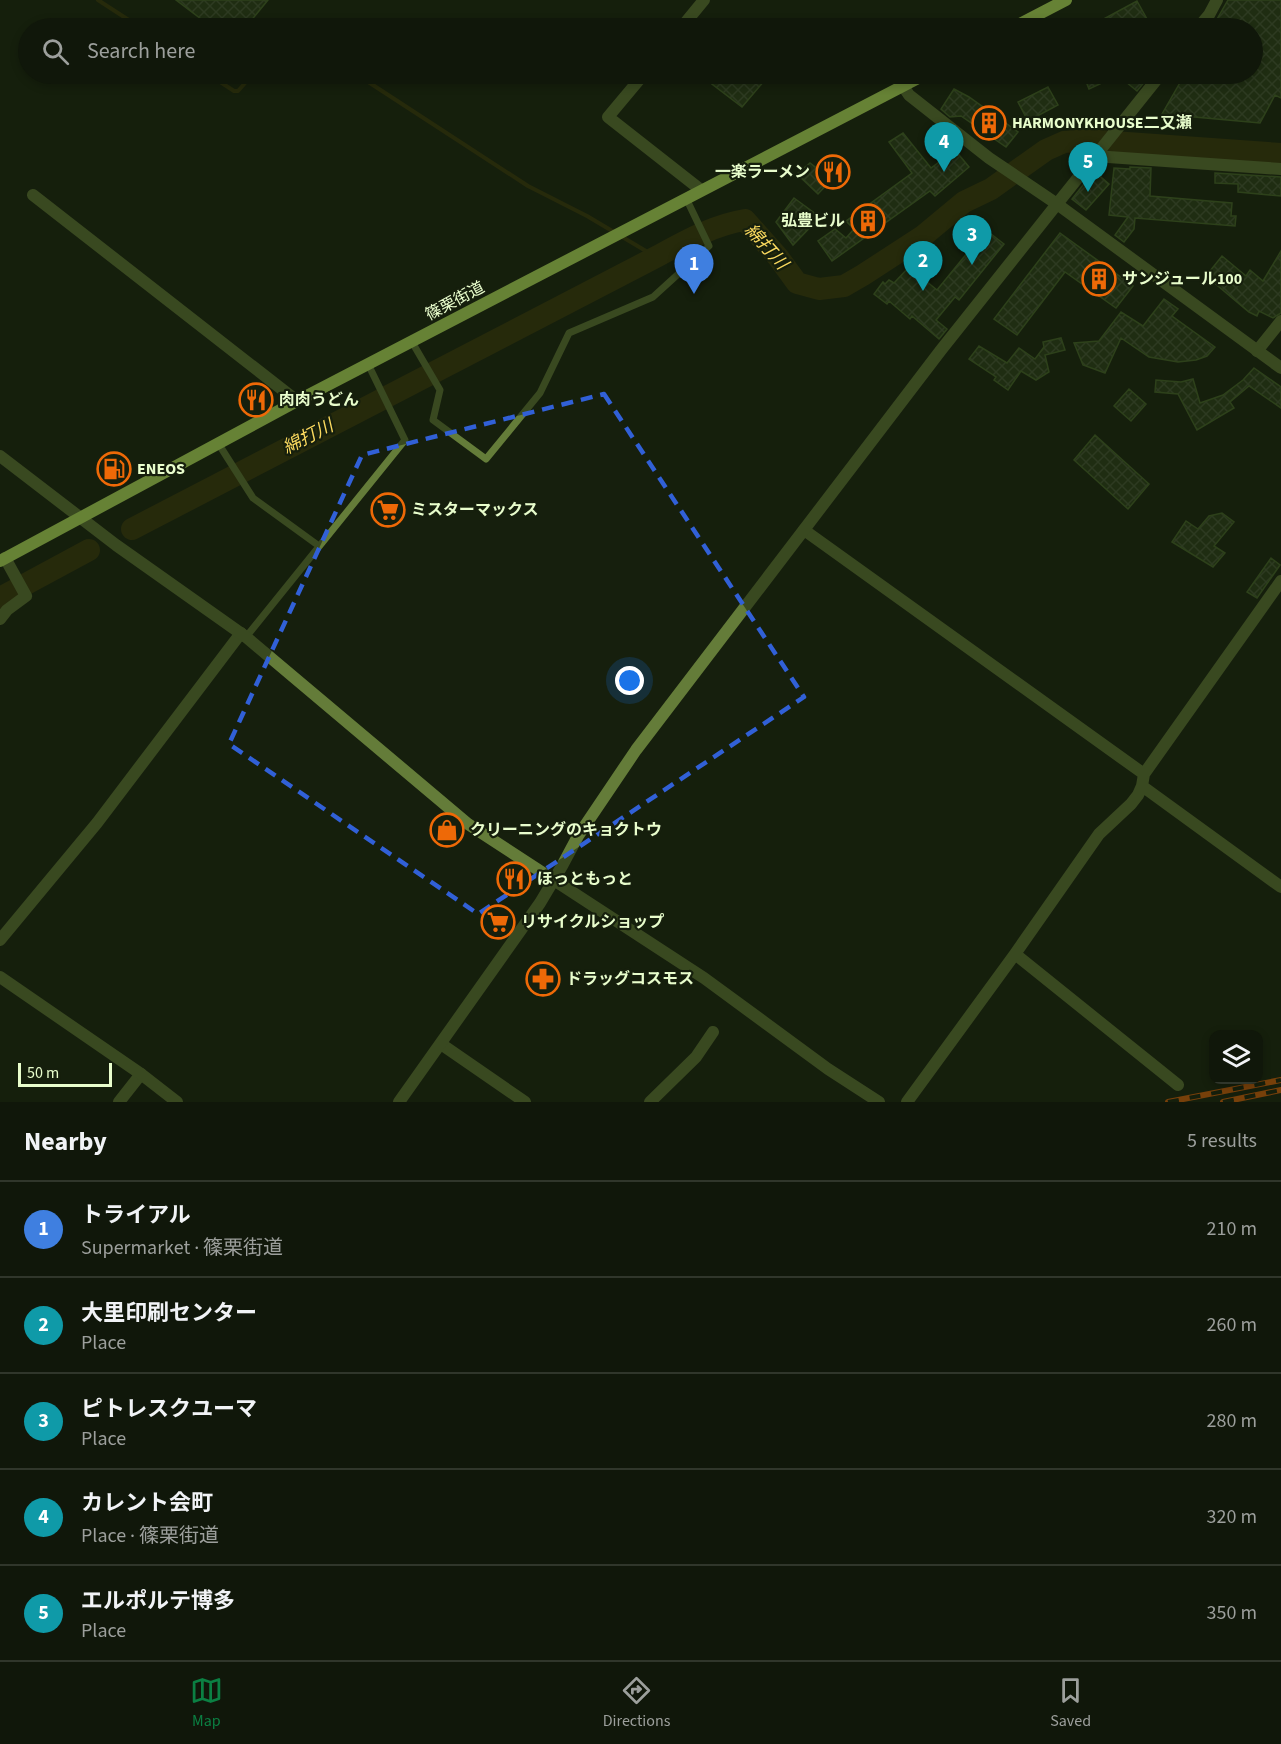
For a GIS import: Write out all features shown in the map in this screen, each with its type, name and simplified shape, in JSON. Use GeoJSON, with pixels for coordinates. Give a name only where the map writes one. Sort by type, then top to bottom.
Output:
{"type":"FeatureCollection","features":[{"type":"Feature","properties":{"kind":"main road"},"geometry":{"type":"LineString","coordinates":[[1031,18],[1066,0]]}},
{"type":"Feature","properties":{"kind":"main road","name":"篠栗街道"},"geometry":{"type":"LineString","coordinates":[[3,560],[297,401],[907,84]]}},
{"type":"Feature","properties":{"kind":"street"},"geometry":{"type":"LineString","coordinates":[[689,18],[704,0]]}},
{"type":"Feature","properties":{"kind":"street"},"geometry":{"type":"LineString","coordinates":[[1206,18],[1217,0]]}},
{"type":"Feature","properties":{"kind":"street"},"geometry":{"type":"LineString","coordinates":[[636,84],[608,117],[701,190]]}},
{"type":"Feature","properties":{"kind":"street"},"geometry":{"type":"LineString","coordinates":[[399,1102],[540,903],[578,836],[636,750],[941,350],[1097,151],[1153,84]]}},
{"type":"Feature","properties":{"kind":"street"},"geometry":{"type":"LineString","coordinates":[[903,86],[909,95],[989,158],[1057,204],[1281,368]]}},
{"type":"Feature","properties":{"kind":"street"},"geometry":{"type":"LineString","coordinates":[[1097,151],[1281,169]]}},
{"type":"Feature","properties":{"kind":"street"},"geometry":{"type":"LineString","coordinates":[[33,195],[297,401]]}},
{"type":"Feature","properties":{"kind":"street"},"geometry":{"type":"LineString","coordinates":[[1257,351],[1281,321]]}},
{"type":"Feature","properties":{"kind":"street"},"geometry":{"type":"LineString","coordinates":[[0,456],[116,545],[243,635],[468,824],[704,978],[828,1069],[879,1102]]}},
{"type":"Feature","properties":{"kind":"street"},"geometry":{"type":"LineString","coordinates":[[804,530],[1143,780],[1281,887]]}},
{"type":"Feature","properties":{"kind":"street"},"geometry":{"type":"LineString","coordinates":[[0,619],[7,610],[26,596],[14,573],[3,560]]}},
{"type":"Feature","properties":{"kind":"street"},"geometry":{"type":"LineString","coordinates":[[907,1102],[1099,834],[1131,804],[1143,780],[1281,581]]}},
{"type":"Feature","properties":{"kind":"street"},"geometry":{"type":"LineString","coordinates":[[0,940],[97,823],[243,635]]}},
{"type":"Feature","properties":{"kind":"street"},"geometry":{"type":"LineString","coordinates":[[1015,954],[1178,1085]]}},
{"type":"Feature","properties":{"kind":"street"},"geometry":{"type":"LineString","coordinates":[[0,976],[141,1074],[177,1102]]}},
{"type":"Feature","properties":{"kind":"street"},"geometry":{"type":"LineString","coordinates":[[650,1102],[696,1057],[713,1032]]}},
{"type":"Feature","properties":{"kind":"street"},"geometry":{"type":"LineString","coordinates":[[441,1044],[525,1102]]}},
{"type":"Feature","properties":{"kind":"street"},"geometry":{"type":"LineString","coordinates":[[119,1102],[141,1074]]}},
{"type":"Feature","properties":{"kind":"lane"},"geometry":{"type":"LineString","coordinates":[[412,342],[440,390],[433,420],[486,459],[540,393],[569,333],[653,297],[709,246],[686,198]]}},
{"type":"Feature","properties":{"kind":"lane"},"geometry":{"type":"LineString","coordinates":[[243,635],[405,440],[368,364]]}},
{"type":"Feature","properties":{"kind":"lane"},"geometry":{"type":"LineString","coordinates":[[218,443],[253,498],[319,546]]}},
{"type":"Feature","properties":{"kind":"highlighted area"},"geometry":{"type":"Polygon","coordinates":[[[604,394],[804,697],[478,914],[229,744],[362,455],[604,394]]]}},
{"type":"Feature","properties":{"kind":"building"},"geometry":{"type":"Polygon","coordinates":[[[176,0],[268,0],[253,18],[200,18],[176,0]]]}},
{"type":"Feature","properties":{"kind":"building"},"geometry":{"type":"Polygon","coordinates":[[[1228,0],[1281,0],[1281,98],[1275,95],[1260,123],[1162,114],[1179,84],[1263,84],[1263,18],[1218,18],[1228,0]]]}},
{"type":"Feature","properties":{"kind":"building"},"geometry":{"type":"Polygon","coordinates":[[[1137,1],[1146,18],[1106,18],[1137,1]]]}},
{"type":"Feature","properties":{"kind":"building"},"geometry":{"type":"Polygon","coordinates":[[[712,84],[762,84],[742,107],[712,84]]]}},
{"type":"Feature","properties":{"kind":"building"},"geometry":{"type":"Polygon","coordinates":[[[1087,84],[1100,84],[1089,89],[1087,84]]]}},
{"type":"Feature","properties":{"kind":"building"},"geometry":{"type":"Polygon","coordinates":[[[1128,84],[1143,84],[1137,91],[1128,84]]]}},
{"type":"Feature","properties":{"kind":"building"},"geometry":{"type":"Polygon","coordinates":[[[1048,87],[1058,105],[1028,121],[1018,102],[1048,87]]]}},
{"type":"Feature","properties":{"kind":"building","name":"HARMONYKHOUSE二又瀬"},"geometry":{"type":"Polygon","coordinates":[[[954,89],[1018,132],[1006,147],[961,116],[950,117],[941,109],[954,89]]]}},
{"type":"Feature","properties":{"kind":"building"},"geometry":{"type":"Polygon","coordinates":[[[903,133],[931,168],[955,150],[969,167],[935,196],[930,191],[832,261],[818,241],[835,229],[846,238],[854,229],[846,221],[912,173],[889,142],[903,133]]]}},
{"type":"Feature","properties":{"kind":"building"},"geometry":{"type":"Polygon","coordinates":[[[832,155],[844,166],[818,194],[797,174],[810,163],[818,169],[832,155]]]}},
{"type":"Feature","properties":{"kind":"building"},"geometry":{"type":"Polygon","coordinates":[[[1130,167],[1151,168],[1150,196],[1232,203],[1231,216],[1236,216],[1235,226],[1135,218],[1134,229],[1124,242],[1115,235],[1128,217],[1109,215],[1114,168],[1130,169],[1130,167]]]}},
{"type":"Feature","properties":{"kind":"building"},"geometry":{"type":"Polygon","coordinates":[[[1094,171],[1109,184],[1086,210],[1072,199],[1094,171]]]}},
{"type":"Feature","properties":{"kind":"building"},"geometry":{"type":"Polygon","coordinates":[[[1215,173],[1281,177],[1281,196],[1238,192],[1238,184],[1215,183],[1215,173]]]}},
{"type":"Feature","properties":{"kind":"building"},"geometry":{"type":"Polygon","coordinates":[[[794,198],[820,217],[793,245],[776,222],[794,198]]]}},
{"type":"Feature","properties":{"kind":"building"},"geometry":{"type":"Polygon","coordinates":[[[986,230],[1004,244],[959,300],[955,297],[936,320],[947,329],[939,339],[912,316],[910,319],[889,301],[887,304],[874,294],[883,282],[885,284],[889,280],[894,283],[909,267],[937,290],[986,230]]]}},
{"type":"Feature","properties":{"kind":"building","name":"サンジュール100"},"geometry":{"type":"Polygon","coordinates":[[[1060,233],[1133,286],[1116,308],[1065,272],[1017,335],[994,319],[1060,233]]]}},
{"type":"Feature","properties":{"kind":"building"},"geometry":{"type":"Polygon","coordinates":[[[1281,251],[1281,313],[1273,318],[1259,311],[1257,316],[1249,312],[1206,276],[1222,256],[1246,276],[1250,270],[1263,281],[1281,251]]]}},
{"type":"Feature","properties":{"kind":"building"},"geometry":{"type":"Polygon","coordinates":[[[1164,299],[1178,309],[1172,316],[1215,347],[1207,356],[1178,362],[1149,357],[1121,338],[1105,373],[1083,365],[1074,343],[1099,341],[1121,312],[1143,326],[1164,299]]]}},
{"type":"Feature","properties":{"kind":"building"},"geometry":{"type":"Polygon","coordinates":[[[1061,338],[1065,350],[1045,355],[1049,372],[1036,380],[1021,371],[1008,390],[994,380],[996,377],[969,359],[979,346],[1007,363],[1019,348],[1035,359],[1044,347],[1043,342],[1061,338]]]}},
{"type":"Feature","properties":{"kind":"building"},"geometry":{"type":"Polygon","coordinates":[[[1254,368],[1281,387],[1281,408],[1249,386],[1230,402],[1234,408],[1197,430],[1178,394],[1155,392],[1156,380],[1181,382],[1193,379],[1200,403],[1223,395],[1243,380],[1254,368]]]}},
{"type":"Feature","properties":{"kind":"building"},"geometry":{"type":"Polygon","coordinates":[[[1129,389],[1146,404],[1131,421],[1114,406],[1129,389]]]}},
{"type":"Feature","properties":{"kind":"building"},"geometry":{"type":"Polygon","coordinates":[[[1095,435],[1149,484],[1128,509],[1074,460],[1095,435]]]}},
{"type":"Feature","properties":{"kind":"building"},"geometry":{"type":"Polygon","coordinates":[[[1222,513],[1234,522],[1214,546],[1225,553],[1213,567],[1172,542],[1186,521],[1198,529],[1209,516],[1222,513]]]}},
{"type":"Feature","properties":{"kind":"building"},"geometry":{"type":"Polygon","coordinates":[[[1271,558],[1280,565],[1257,598],[1247,592],[1271,558]]]}},
{"type":"Feature","properties":{"kind":"waterway"},"geometry":{"type":"LineString","coordinates":[[98,0],[126,18]]}},
{"type":"Feature","properties":{"kind":"waterway"},"geometry":{"type":"LineString","coordinates":[[223,84],[234,91],[238,91],[244,84]]}},
{"type":"Feature","properties":{"kind":"waterway"},"geometry":{"type":"LineString","coordinates":[[371,84],[528,186],[587,216],[656,257]]}},
{"type":"Feature","properties":{"kind":"waterway","name":"綿打川"},"geometry":{"type":"LineString","coordinates":[[132,529],[688,240],[733,222],[745,220],[778,257],[797,283],[819,289],[844,286],[923,236],[964,202],[991,189],[1046,150],[1064,142],[1085,140],[1281,154]]}},
{"type":"Feature","properties":{"kind":"waterway","name":"綿打川"},"geometry":{"type":"LineString","coordinates":[[0,598],[89,550]]}},
{"type":"Feature","properties":{"kind":"railway"},"geometry":{"type":"LineString","coordinates":[[1168,1102],[1281,1080]]}},
{"type":"Feature","properties":{"kind":"railway"},"geometry":{"type":"LineString","coordinates":[[1223,1102],[1281,1090]]}},
{"type":"Feature","properties":{"kind":"place","name":"HARMONYKHOUSE二又瀬"},"geometry":{"type":"Point","coordinates":[989,123]}},
{"type":"Feature","properties":{"kind":"place","name":"一楽ラーメン"},"geometry":{"type":"Point","coordinates":[833,172]}},
{"type":"Feature","properties":{"kind":"place","name":"カレント会町"},"geometry":{"type":"Point","coordinates":[944,172]}},
{"type":"Feature","properties":{"kind":"place","name":"エルポルテ博多"},"geometry":{"type":"Point","coordinates":[1088,192]}},
{"type":"Feature","properties":{"kind":"place","name":"弘豊ビル"},"geometry":{"type":"Point","coordinates":[868,221]}},
{"type":"Feature","properties":{"kind":"place","name":"ピトレスクユーマ"},"geometry":{"type":"Point","coordinates":[972,265]}},
{"type":"Feature","properties":{"kind":"place","name":"サンジュール100"},"geometry":{"type":"Point","coordinates":[1099,279]}},
{"type":"Feature","properties":{"kind":"place","name":"大里印刷センター"},"geometry":{"type":"Point","coordinates":[923,291]}},
{"type":"Feature","properties":{"kind":"place","name":"トライアル"},"geometry":{"type":"Point","coordinates":[694,294]}},
{"type":"Feature","properties":{"kind":"place","name":"肉肉うどん"},"geometry":{"type":"Point","coordinates":[256,400]}},
{"type":"Feature","properties":{"kind":"place","name":"ENEOS"},"geometry":{"type":"Point","coordinates":[114,469]}},
{"type":"Feature","properties":{"kind":"place","name":"ミスターマックス"},"geometry":{"type":"Point","coordinates":[388,510]}},
{"type":"Feature","properties":{"kind":"place","name":"クリーニングのキョクトウ"},"geometry":{"type":"Point","coordinates":[447,830]}},
{"type":"Feature","properties":{"kind":"place","name":"ほっともっと"},"geometry":{"type":"Point","coordinates":[514,879]}},
{"type":"Feature","properties":{"kind":"place","name":"リサイクルショップ"},"geometry":{"type":"Point","coordinates":[498,922]}},
{"type":"Feature","properties":{"kind":"place","name":"ドラッグコスモス"},"geometry":{"type":"Point","coordinates":[543,979]}}]}
